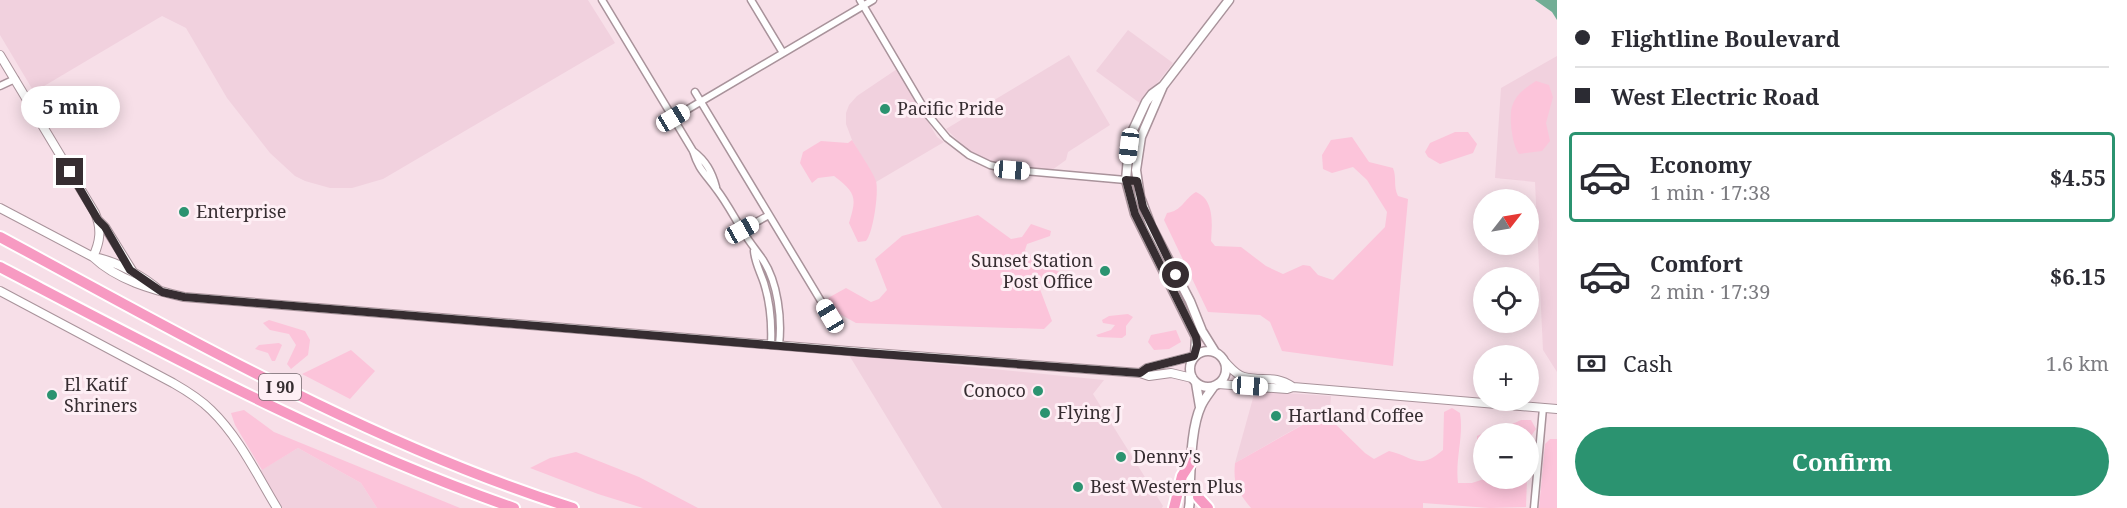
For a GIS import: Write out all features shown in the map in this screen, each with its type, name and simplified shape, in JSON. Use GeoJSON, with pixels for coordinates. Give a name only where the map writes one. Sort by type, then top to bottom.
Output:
{"type":"FeatureCollection","features":[{"type":"Feature","properties":{"kind":"highway","name":"I 90"},"geometry":{"type":"LineString","coordinates":[[0,237],[288,391],[399,443],[573,508]]}},
{"type":"Feature","properties":{"kind":"highway","name":"I 90"},"geometry":{"type":"LineString","coordinates":[[0,267],[299,420],[373,454],[514,508]]}},
{"type":"Feature","properties":{"kind":"highway"},"geometry":{"type":"LineString","coordinates":[[1174,508],[1182,476],[1191,467]]}},
{"type":"Feature","properties":{"kind":"highway"},"geometry":{"type":"LineString","coordinates":[[1198,496],[1208,508]]}},
{"type":"Feature","properties":{"kind":"main road"},"geometry":{"type":"LineString","coordinates":[[1200,407],[1226,372],[1225,362],[1215,352],[1202,331],[1190,301],[1151,226],[1143,207],[1137,181],[1137,154],[1141,137],[1163,86],[1229,0]]}},
{"type":"Feature","properties":{"kind":"main road"},"geometry":{"type":"LineString","coordinates":[[1163,86],[1146,102],[1132,130],[1126,180],[1135,214],[1196,337],[1195,355],[1190,366],[1200,407],[1191,467],[1189,508]]}},
{"type":"Feature","properties":{"kind":"main road"},"geometry":{"type":"LineString","coordinates":[[1195,355],[1204,351],[1215,352]]}},
{"type":"Feature","properties":{"kind":"main road"},"geometry":{"type":"LineString","coordinates":[[1194,380],[1201,386],[1216,385]]}},
{"type":"Feature","properties":{"kind":"main road"},"geometry":{"type":"LineString","coordinates":[[1191,467],[1203,508]]}},
{"type":"Feature","properties":{"kind":"street"},"geometry":{"type":"LineString","coordinates":[[602,0],[693,151],[696,162],[716,188],[754,250],[763,260],[776,292],[780,317],[775,345]]}},
{"type":"Feature","properties":{"kind":"street"},"geometry":{"type":"LineString","coordinates":[[751,0],[783,53]]}},
{"type":"Feature","properties":{"kind":"street"},"geometry":{"type":"LineString","coordinates":[[673,118],[862,3],[873,0]]}},
{"type":"Feature","properties":{"kind":"street"},"geometry":{"type":"LineString","coordinates":[[862,3],[928,115],[946,138],[969,155],[990,165],[1012,170],[1137,181]]}},
{"type":"Feature","properties":{"kind":"street"},"geometry":{"type":"LineString","coordinates":[[0,55],[98,220],[136,275]]}},
{"type":"Feature","properties":{"kind":"street"},"geometry":{"type":"LineString","coordinates":[[0,86],[15,79]]}},
{"type":"Feature","properties":{"kind":"street"},"geometry":{"type":"LineString","coordinates":[[695,92],[830,316]]}},
{"type":"Feature","properties":{"kind":"street"},"geometry":{"type":"LineString","coordinates":[[0,208],[93,257],[101,265],[139,285],[184,297],[1140,373],[1149,376],[1171,373],[1194,380]]}},
{"type":"Feature","properties":{"kind":"street"},"geometry":{"type":"LineString","coordinates":[[742,230],[769,215]]}},
{"type":"Feature","properties":{"kind":"street"},"geometry":{"type":"LineString","coordinates":[[93,257],[99,244],[98,220]]}},
{"type":"Feature","properties":{"kind":"street"},"geometry":{"type":"LineString","coordinates":[[93,257],[104,258],[151,283],[162,292]]}},
{"type":"Feature","properties":{"kind":"street"},"geometry":{"type":"LineString","coordinates":[[0,291],[198,398],[212,410],[233,435],[277,508]]}},
{"type":"Feature","properties":{"kind":"street"},"geometry":{"type":"LineString","coordinates":[[1140,373],[1147,368],[1195,355]]}},
{"type":"Feature","properties":{"kind":"street"},"geometry":{"type":"LineString","coordinates":[[1225,362],[1244,377],[1273,379],[1293,387]]}},
{"type":"Feature","properties":{"kind":"street"},"geometry":{"type":"LineString","coordinates":[[1216,385],[1287,389],[1293,387],[1557,409]]}},
{"type":"Feature","properties":{"kind":"street"},"geometry":{"type":"LineString","coordinates":[[1534,508],[1543,408]]}},
{"type":"Feature","properties":{"kind":"shaded area"},"geometry":{"type":"Polygon","coordinates":[[[0,0],[588,0],[615,43],[383,179],[352,188],[330,188],[295,176],[270,153],[227,98],[186,28],[162,16],[34,92],[0,35],[0,0]]]}},
{"type":"Feature","properties":{"kind":"shaded area"},"geometry":{"type":"Polygon","coordinates":[[[1535,0],[1557,0],[1557,20],[1552,12],[1535,0]]]}},
{"type":"Feature","properties":{"kind":"shaded area"},"geometry":{"type":"Polygon","coordinates":[[[1128,30],[1173,63],[1141,104],[1096,71],[1128,30]]]}},
{"type":"Feature","properties":{"kind":"shaded area"},"geometry":{"type":"Polygon","coordinates":[[[1069,55],[1110,125],[1068,152],[1066,160],[1052,170],[1020,168],[978,157],[946,129],[1069,55]]]}},
{"type":"Feature","properties":{"kind":"shaded area"},"geometry":{"type":"Polygon","coordinates":[[[1557,56],[1557,372],[1543,350],[1538,255],[1539,189],[1535,189],[1535,182],[1495,178],[1501,88],[1557,56]]]}},
{"type":"Feature","properties":{"kind":"shaded area"},"geometry":{"type":"Polygon","coordinates":[[[897,69],[937,137],[944,142],[876,182],[852,140],[846,124],[846,113],[849,105],[857,96],[897,69]]]}},
{"type":"Feature","properties":{"kind":"shaded area"},"geometry":{"type":"Polygon","coordinates":[[[1536,81],[1549,85],[1553,97],[1546,123],[1550,141],[1542,151],[1519,154],[1513,137],[1512,108],[1520,93],[1536,81]]]}},
{"type":"Feature","properties":{"kind":"shaded area"},"geometry":{"type":"Polygon","coordinates":[[[1455,132],[1468,132],[1477,144],[1473,153],[1440,164],[1428,157],[1425,152],[1430,143],[1455,132]]]}},
{"type":"Feature","properties":{"kind":"shaded area"},"geometry":{"type":"Polygon","coordinates":[[[1352,137],[1369,162],[1393,168],[1398,196],[1408,199],[1393,366],[1282,351],[1270,322],[1260,315],[1208,312],[1164,220],[1167,213],[1176,210],[1196,192],[1202,196],[1209,207],[1212,221],[1211,241],[1215,246],[1241,247],[1266,266],[1283,274],[1303,265],[1310,266],[1318,275],[1333,280],[1385,227],[1387,212],[1367,180],[1353,167],[1332,173],[1323,169],[1322,155],[1331,140],[1352,137]]]}},
{"type":"Feature","properties":{"kind":"shaded area"},"geometry":{"type":"Polygon","coordinates":[[[852,140],[872,172],[877,187],[875,213],[869,237],[866,241],[858,242],[849,223],[854,201],[851,191],[834,176],[818,178],[812,183],[800,163],[803,152],[821,141],[848,143],[852,140]]]}},
{"type":"Feature","properties":{"kind":"shaded area"},"geometry":{"type":"Polygon","coordinates":[[[978,215],[1011,239],[1022,237],[1031,224],[1051,231],[1050,236],[1027,244],[1025,250],[1028,255],[1046,258],[1052,269],[1068,275],[1072,283],[1057,286],[1041,279],[1038,284],[1052,321],[1044,329],[856,323],[836,312],[828,298],[846,288],[871,302],[879,299],[887,290],[875,259],[902,236],[978,215]]]}},
{"type":"Feature","properties":{"kind":"shaded area"},"geometry":{"type":"Polygon","coordinates":[[[1128,314],[1133,317],[1126,326],[1126,335],[1122,338],[1096,335],[1111,330],[1115,325],[1103,323],[1102,320],[1109,316],[1128,314]]]}},
{"type":"Feature","properties":{"kind":"shaded area"},"geometry":{"type":"Polygon","coordinates":[[[269,320],[305,331],[310,340],[308,355],[291,369],[287,364],[296,345],[289,334],[270,330],[263,323],[269,320]]]}},
{"type":"Feature","properties":{"kind":"shaded area"},"geometry":{"type":"Polygon","coordinates":[[[1176,330],[1181,342],[1169,349],[1154,350],[1148,342],[1151,335],[1176,330]]]}},
{"type":"Feature","properties":{"kind":"shaded area"},"geometry":{"type":"Polygon","coordinates":[[[279,343],[282,345],[275,361],[272,361],[268,353],[255,349],[259,345],[279,343]]]}},
{"type":"Feature","properties":{"kind":"shaded area"},"geometry":{"type":"Polygon","coordinates":[[[351,350],[375,371],[350,399],[302,374],[351,350]]]}},
{"type":"Feature","properties":{"kind":"shaded area"},"geometry":{"type":"Polygon","coordinates":[[[849,355],[1104,380],[1093,394],[1163,506],[1162,508],[942,508],[849,355]]]}},
{"type":"Feature","properties":{"kind":"shaded area"},"geometry":{"type":"Polygon","coordinates":[[[1255,391],[1331,396],[1330,409],[1235,463],[1255,391]]]}},
{"type":"Feature","properties":{"kind":"shaded area"},"geometry":{"type":"Polygon","coordinates":[[[1452,408],[1460,413],[1458,483],[1473,483],[1473,489],[1527,489],[1526,507],[1489,508],[1423,503],[1423,508],[1251,508],[1237,487],[1235,463],[1324,413],[1374,459],[1389,451],[1422,461],[1428,460],[1443,450],[1444,412],[1452,408]]]}},
{"type":"Feature","properties":{"kind":"shaded area"},"geometry":{"type":"Polygon","coordinates":[[[244,410],[274,432],[460,508],[377,508],[361,483],[298,448],[262,470],[235,425],[231,413],[244,410]]]}},
{"type":"Feature","properties":{"kind":"shaded area"},"geometry":{"type":"Polygon","coordinates":[[[1531,420],[1533,423],[1513,423],[1531,420]]]}},
{"type":"Feature","properties":{"kind":"shaded area"},"geometry":{"type":"Polygon","coordinates":[[[1550,439],[1557,439],[1557,508],[1539,508],[1545,444],[1550,439]]]}},
{"type":"Feature","properties":{"kind":"shaded area"},"geometry":{"type":"Polygon","coordinates":[[[298,448],[361,483],[377,508],[280,508],[258,472],[298,448]]]}},
{"type":"Feature","properties":{"kind":"shaded area"},"geometry":{"type":"Polygon","coordinates":[[[576,452],[639,477],[698,508],[643,508],[598,494],[530,468],[550,458],[576,452]]]}},
{"type":"Feature","properties":{"kind":"place","name":"Pacific Pride"},"geometry":{"type":"Point","coordinates":[885,109]}},
{"type":"Feature","properties":{"kind":"place","name":"Enterprise"},"geometry":{"type":"Point","coordinates":[184,212]}},
{"type":"Feature","properties":{"kind":"place","name":"Sunset Station Post Office"},"geometry":{"type":"Point","coordinates":[1105,271]}},
{"type":"Feature","properties":{"kind":"place","name":"Conoco"},"geometry":{"type":"Point","coordinates":[1038,391]}},
{"type":"Feature","properties":{"kind":"place","name":"El Katif Shriners"},"geometry":{"type":"Point","coordinates":[52,395]}},
{"type":"Feature","properties":{"kind":"place","name":"Flying J"},"geometry":{"type":"Point","coordinates":[1045,413]}},
{"type":"Feature","properties":{"kind":"place","name":"Hartland Coffee"},"geometry":{"type":"Point","coordinates":[1276,416]}},
{"type":"Feature","properties":{"kind":"place","name":"Denny's"},"geometry":{"type":"Point","coordinates":[1121,457]}},
{"type":"Feature","properties":{"kind":"place","name":"Best Western Plus"},"geometry":{"type":"Point","coordinates":[1078,487]}},
{"type":"Feature","properties":{"kind":"route"},"geometry":{"type":"LineString","coordinates":[[70,172],[130,270],[162,292],[184,297],[1140,373],[1147,368],[1194,356],[1197,345],[1196,337],[1135,214],[1126,180],[1137,181],[1143,207],[1176,275]]}}]}
